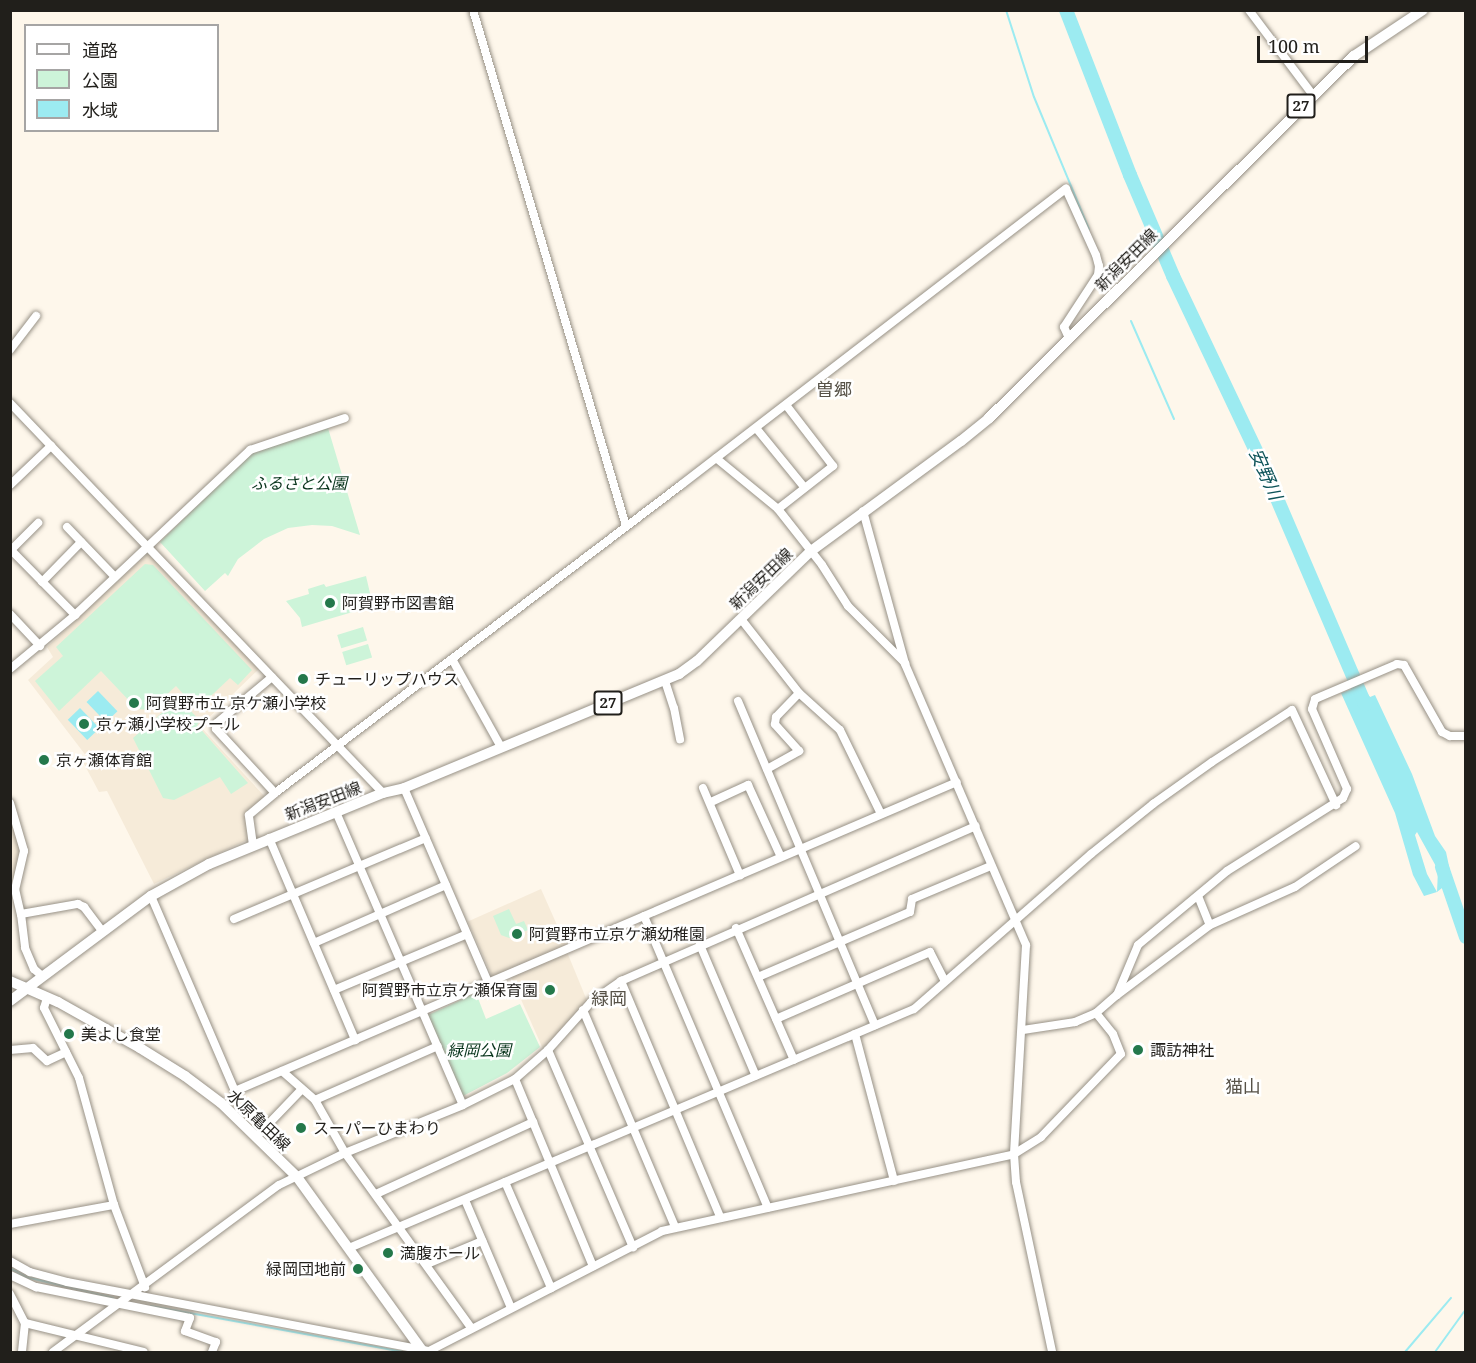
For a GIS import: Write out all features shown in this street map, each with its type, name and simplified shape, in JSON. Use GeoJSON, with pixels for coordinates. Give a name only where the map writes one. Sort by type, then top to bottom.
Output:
{"type":"FeatureCollection","features":[{"type":"Feature","properties":{"kind":"main road","name":"新潟安田線"},"geometry":{"type":"LineString","coordinates":[[10,1001],[151,896],[209,864],[269,838],[404,788],[664,681],[697,661],[811,551],[989,418],[1312,94],[1354,56],[1423,10]]}},
{"type":"Feature","properties":{"kind":"main road","name":"水原亀田線"},"geometry":{"type":"LineString","coordinates":[[10,981],[113,1032],[185,1076],[221,1103],[297,1178],[422,1352]]}},
{"type":"Feature","properties":{"kind":"street"},"geometry":{"type":"LineString","coordinates":[[473,10],[626,526]]}},
{"type":"Feature","properties":{"kind":"street"},"geometry":{"type":"LineString","coordinates":[[1249,10],[1312,94]]}},
{"type":"Feature","properties":{"kind":"street"},"geometry":{"type":"LineString","coordinates":[[253,845],[249,815],[274,793],[756,428],[1066,189],[1099,266],[1098,275],[1064,327],[1069,338]]}},
{"type":"Feature","properties":{"kind":"street"},"geometry":{"type":"LineString","coordinates":[[10,350],[36,316]]}},
{"type":"Feature","properties":{"kind":"street"},"geometry":{"type":"LineString","coordinates":[[10,402],[383,794]]}},
{"type":"Feature","properties":{"kind":"street"},"geometry":{"type":"LineString","coordinates":[[778,509],[833,466],[786,405]]}},
{"type":"Feature","properties":{"kind":"street"},"geometry":{"type":"LineString","coordinates":[[10,669],[75,615],[250,450],[345,418]]}},
{"type":"Feature","properties":{"kind":"street"},"geometry":{"type":"LineString","coordinates":[[756,428],[805,488]]}},
{"type":"Feature","properties":{"kind":"street"},"geometry":{"type":"LineString","coordinates":[[10,485],[51,446]]}},
{"type":"Feature","properties":{"kind":"street"},"geometry":{"type":"LineString","coordinates":[[716,458],[778,509],[811,551],[848,606],[905,664]]}},
{"type":"Feature","properties":{"kind":"street"},"geometry":{"type":"LineString","coordinates":[[863,511],[905,664],[1026,945],[1023,1030],[1014,1154],[1016,1182],[1052,1353]]}},
{"type":"Feature","properties":{"kind":"street"},"geometry":{"type":"LineString","coordinates":[[38,523],[11,550],[75,615]]}},
{"type":"Feature","properties":{"kind":"street"},"geometry":{"type":"LineString","coordinates":[[67,527],[115,577]]}},
{"type":"Feature","properties":{"kind":"street"},"geometry":{"type":"LineString","coordinates":[[42,582],[81,542]]}},
{"type":"Feature","properties":{"kind":"street"},"geometry":{"type":"LineString","coordinates":[[11,617],[40,646]]}},
{"type":"Feature","properties":{"kind":"street"},"geometry":{"type":"LineString","coordinates":[[741,619],[799,693],[840,730],[881,814]]}},
{"type":"Feature","properties":{"kind":"street"},"geometry":{"type":"LineString","coordinates":[[452,659],[501,747]]}},
{"type":"Feature","properties":{"kind":"street"},"geometry":{"type":"LineString","coordinates":[[1117,995],[1138,945],[1227,871],[1336,805],[1347,789],[1312,709],[1315,699],[1397,664],[1404,664],[1442,732],[1450,736],[1466,736]]}},
{"type":"Feature","properties":{"kind":"street"},"geometry":{"type":"LineString","coordinates":[[272,677],[217,723],[216,729],[274,793]]}},
{"type":"Feature","properties":{"kind":"street"},"geometry":{"type":"LineString","coordinates":[[664,681],[674,708],[680,739]]}},
{"type":"Feature","properties":{"kind":"street"},"geometry":{"type":"LineString","coordinates":[[767,769],[799,751],[775,723],[776,717],[799,693]]}},
{"type":"Feature","properties":{"kind":"street"},"geometry":{"type":"LineString","coordinates":[[738,701],[875,1024]]}},
{"type":"Feature","properties":{"kind":"street"},"geometry":{"type":"LineString","coordinates":[[349,1248],[399,1224],[465,1200],[674,1109],[914,1009],[944,980],[1153,804],[1292,710],[1336,805]]}},
{"type":"Feature","properties":{"kind":"street"},"geometry":{"type":"LineString","coordinates":[[151,896],[235,1091],[957,782]]}},
{"type":"Feature","properties":{"kind":"street"},"geometry":{"type":"LineString","coordinates":[[711,802],[748,785],[781,857]]}},
{"type":"Feature","properties":{"kind":"street"},"geometry":{"type":"LineString","coordinates":[[404,788],[488,982]]}},
{"type":"Feature","properties":{"kind":"street"},"geometry":{"type":"LineString","coordinates":[[703,788],[711,802],[740,875]]}},
{"type":"Feature","properties":{"kind":"street"},"geometry":{"type":"LineString","coordinates":[[10,803],[24,851],[13,890],[21,914],[25,948],[34,969],[42,976]]}},
{"type":"Feature","properties":{"kind":"street"},"geometry":{"type":"LineString","coordinates":[[336,812],[463,1105]]}},
{"type":"Feature","properties":{"kind":"street"},"geometry":{"type":"LineString","coordinates":[[53,1353],[146,1287],[279,1185],[345,1153],[463,1105],[515,1079],[548,1050],[583,1010],[621,981],[736,928],[976,826]]}},
{"type":"Feature","properties":{"kind":"street"},"geometry":{"type":"LineString","coordinates":[[269,838],[355,1040]]}},
{"type":"Feature","properties":{"kind":"street"},"geometry":{"type":"LineString","coordinates":[[234,920],[426,838]]}},
{"type":"Feature","properties":{"kind":"street"},"geometry":{"type":"LineString","coordinates":[[1023,1030],[1075,1023],[1096,1013],[1210,925],[1296,887],[1356,846]]}},
{"type":"Feature","properties":{"kind":"street"},"geometry":{"type":"LineString","coordinates":[[758,978],[910,912],[912,899],[991,866]]}},
{"type":"Feature","properties":{"kind":"street"},"geometry":{"type":"LineString","coordinates":[[314,943],[446,885]]}},
{"type":"Feature","properties":{"kind":"street"},"geometry":{"type":"LineString","coordinates":[[1198,896],[1210,925]]}},
{"type":"Feature","properties":{"kind":"street"},"geometry":{"type":"LineString","coordinates":[[21,914],[78,904],[84,907],[102,931]]}},
{"type":"Feature","properties":{"kind":"street"},"geometry":{"type":"LineString","coordinates":[[644,916],[768,1208]]}},
{"type":"Feature","properties":{"kind":"street"},"geometry":{"type":"LineString","coordinates":[[736,928],[794,1060]]}},
{"type":"Feature","properties":{"kind":"street"},"geometry":{"type":"LineString","coordinates":[[333,990],[467,934]]}},
{"type":"Feature","properties":{"kind":"street"},"geometry":{"type":"LineString","coordinates":[[700,945],[756,1076]]}},
{"type":"Feature","properties":{"kind":"street"},"geometry":{"type":"LineString","coordinates":[[776,1019],[930,952],[944,980]]}},
{"type":"Feature","properties":{"kind":"street"},"geometry":{"type":"LineString","coordinates":[[621,981],[720,1217]]}},
{"type":"Feature","properties":{"kind":"street"},"geometry":{"type":"LineString","coordinates":[[47,998],[44,1008],[79,1078],[114,1205],[146,1287]]}},
{"type":"Feature","properties":{"kind":"street"},"geometry":{"type":"LineString","coordinates":[[583,1010],[675,1227]]}},
{"type":"Feature","properties":{"kind":"street"},"geometry":{"type":"LineString","coordinates":[[10,1261],[30,1272],[58,1280],[422,1352],[429,1351],[662,1231],[1014,1154],[1041,1137],[1121,1054],[1113,1034],[1096,1013]]}},
{"type":"Feature","properties":{"kind":"street"},"geometry":{"type":"LineString","coordinates":[[855,1034],[894,1180]]}},
{"type":"Feature","properties":{"kind":"street"},"geometry":{"type":"LineString","coordinates":[[315,1100],[438,1046]]}},
{"type":"Feature","properties":{"kind":"street"},"geometry":{"type":"LineString","coordinates":[[10,1050],[33,1048],[47,1061],[66,1052]]}},
{"type":"Feature","properties":{"kind":"street"},"geometry":{"type":"LineString","coordinates":[[548,1050],[591,1145],[633,1247]]}},
{"type":"Feature","properties":{"kind":"street"},"geometry":{"type":"LineString","coordinates":[[282,1071],[315,1100],[345,1153],[399,1224],[471,1328]]}},
{"type":"Feature","properties":{"kind":"street"},"geometry":{"type":"LineString","coordinates":[[515,1079],[593,1266]]}},
{"type":"Feature","properties":{"kind":"street"},"geometry":{"type":"LineString","coordinates":[[256,1137],[302,1089]]}},
{"type":"Feature","properties":{"kind":"street"},"geometry":{"type":"LineString","coordinates":[[376,1194],[533,1122]]}},
{"type":"Feature","properties":{"kind":"street"},"geometry":{"type":"LineString","coordinates":[[505,1182],[551,1288]]}},
{"type":"Feature","properties":{"kind":"street"},"geometry":{"type":"LineString","coordinates":[[465,1200],[511,1308]]}},
{"type":"Feature","properties":{"kind":"street"},"geometry":{"type":"LineString","coordinates":[[10,1224],[114,1205]]}},
{"type":"Feature","properties":{"kind":"street"},"geometry":{"type":"LineString","coordinates":[[427,1264],[482,1241]]}},
{"type":"Feature","properties":{"kind":"street"},"geometry":{"type":"LineString","coordinates":[[10,1275],[36,1287],[190,1318],[185,1331],[216,1342],[212,1353]]}},
{"type":"Feature","properties":{"kind":"street"},"geometry":{"type":"LineString","coordinates":[[10,1294],[25,1323],[22,1353]]}},
{"type":"Feature","properties":{"kind":"street"},"geometry":{"type":"LineString","coordinates":[[25,1323],[144,1353]]}},
{"type":"Feature","properties":{"kind":"shaded area","name":"阿賀野市立 京ケ瀬小学校"},"geometry":{"type":"Polygon","coordinates":[[[151,554],[260,668],[200,726],[266,798],[246,811],[249,839],[154,884],[107,791],[99,792],[83,762],[87,757],[28,680],[53,657],[47,647],[146,555],[151,554]]]}},
{"type":"Feature","properties":{"kind":"shaded area"},"geometry":{"type":"Polygon","coordinates":[[[10,811],[22,855],[17,875],[11,882],[10,811]]]}},
{"type":"Feature","properties":{"kind":"shaded area","name":"阿賀野市立京ケ瀬幼稚園"},"geometry":{"type":"Polygon","coordinates":[[[541,889],[566,946],[493,978],[468,922],[541,889]]]}},
{"type":"Feature","properties":{"kind":"shaded area","name":"阿賀野市立京ケ瀬保育園"},"geometry":{"type":"Polygon","coordinates":[[[567,952],[588,1003],[543,1049],[511,977],[567,952]]]}},
{"type":"Feature","properties":{"kind":"green space","name":"ふるさと公園"},"geometry":{"type":"Polygon","coordinates":[[[328,428],[360,535],[332,526],[312,525],[288,528],[264,539],[238,559],[228,576],[225,573],[205,591],[160,542],[253,451],[328,428]]]}},
{"type":"Feature","properties":{"kind":"green space"},"geometry":{"type":"Polygon","coordinates":[[[145,564],[153,565],[252,670],[238,685],[230,678],[197,709],[176,686],[150,710],[137,709],[101,671],[59,711],[35,681],[63,656],[56,647],[145,564]]]}},
{"type":"Feature","properties":{"kind":"green space","name":"阿賀野市図書館"},"geometry":{"type":"Polygon","coordinates":[[[366,576],[373,606],[302,627],[300,618],[286,601],[309,594],[308,589],[324,584],[326,587],[366,576]]]}},
{"type":"Feature","properties":{"kind":"green space"},"geometry":{"type":"Polygon","coordinates":[[[363,627],[367,640],[341,648],[337,635],[363,627]]]}},
{"type":"Feature","properties":{"kind":"green space"},"geometry":{"type":"Polygon","coordinates":[[[368,644],[372,657],[346,665],[342,652],[368,644]]]}},
{"type":"Feature","properties":{"kind":"green space"},"geometry":{"type":"Polygon","coordinates":[[[179,698],[200,721],[197,725],[248,783],[231,794],[220,777],[174,800],[163,798],[133,738],[179,698]]]}},
{"type":"Feature","properties":{"kind":"green space"},"geometry":{"type":"Polygon","coordinates":[[[509,909],[516,924],[524,921],[528,930],[509,938],[501,935],[493,916],[509,909]]]}},
{"type":"Feature","properties":{"kind":"green space","name":"緑岡公園"},"geometry":{"type":"Polygon","coordinates":[[[476,993],[486,1019],[520,1004],[540,1047],[507,1073],[463,1096],[428,1015],[476,993]]]}},
{"type":"Feature","properties":{"kind":"water"},"geometry":{"type":"Polygon","coordinates":[[[1357,687],[1364,689],[1370,697],[1375,695],[1412,774],[1435,836],[1446,852],[1452,880],[1437,892],[1424,896],[1413,875],[1395,813],[1341,693],[1357,687]],[[1417,832],[1415,835],[1427,874],[1437,892],[1438,870],[1417,832]]]}},
{"type":"Feature","properties":{"kind":"water"},"geometry":{"type":"Polygon","coordinates":[[[98,691],[117,711],[106,722],[86,702],[98,691]]]}},
{"type":"Feature","properties":{"kind":"water","name":"京ヶ瀬小学校プール"},"geometry":{"type":"Polygon","coordinates":[[[80,708],[99,728],[87,740],[68,720],[80,708]]]}},
{"type":"Feature","properties":{"kind":"waterway"},"geometry":{"type":"LineString","coordinates":[[1006,10],[1034,97],[1089,229]]}},
{"type":"Feature","properties":{"kind":"waterway","name":"安野川"},"geometry":{"type":"LineString","coordinates":[[1066,10],[1130,175],[1173,276],[1260,459],[1365,704]]}},
{"type":"Feature","properties":{"kind":"waterway"},"geometry":{"type":"LineString","coordinates":[[1131,321],[1174,419]]}},
{"type":"Feature","properties":{"kind":"waterway","name":"安野川"},"geometry":{"type":"LineString","coordinates":[[1442,867],[1466,937]]}},
{"type":"Feature","properties":{"kind":"waterway"},"geometry":{"type":"LineString","coordinates":[[10,1268],[26,1277],[114,1298]]}},
{"type":"Feature","properties":{"kind":"waterway"},"geometry":{"type":"LineString","coordinates":[[1405,1352],[1451,1298]]}},
{"type":"Feature","properties":{"kind":"waterway"},"geometry":{"type":"LineString","coordinates":[[151,1306],[404,1352]]}},
{"type":"Feature","properties":{"kind":"waterway"},"geometry":{"type":"LineString","coordinates":[[1435,1352],[1466,1309]]}},
{"type":"Feature","properties":{"kind":"place","name":"阿賀野市図書館"},"geometry":{"type":"Point","coordinates":[330,603]}},
{"type":"Feature","properties":{"kind":"place","name":"チューリップハウス"},"geometry":{"type":"Point","coordinates":[303,679]}},
{"type":"Feature","properties":{"kind":"place","name":"阿賀野市立 京ケ瀬小学校"},"geometry":{"type":"Point","coordinates":[134,703]}},
{"type":"Feature","properties":{"kind":"place","name":"京ヶ瀬小学校プール"},"geometry":{"type":"Point","coordinates":[84,724]}},
{"type":"Feature","properties":{"kind":"place","name":"京ヶ瀬体育館"},"geometry":{"type":"Point","coordinates":[44,760]}},
{"type":"Feature","properties":{"kind":"place","name":"阿賀野市立京ケ瀬幼稚園"},"geometry":{"type":"Point","coordinates":[517,934]}},
{"type":"Feature","properties":{"kind":"place","name":"阿賀野市立京ケ瀬保育園"},"geometry":{"type":"Point","coordinates":[550,990]}},
{"type":"Feature","properties":{"kind":"place","name":"美よし食堂"},"geometry":{"type":"Point","coordinates":[69,1034]}},
{"type":"Feature","properties":{"kind":"place","name":"諏訪神社"},"geometry":{"type":"Point","coordinates":[1138,1050]}},
{"type":"Feature","properties":{"kind":"place","name":"スーパーひまわり"},"geometry":{"type":"Point","coordinates":[301,1128]}},
{"type":"Feature","properties":{"kind":"place","name":"満腹ホール"},"geometry":{"type":"Point","coordinates":[388,1253]}},
{"type":"Feature","properties":{"kind":"place","name":"緑岡団地前"},"geometry":{"type":"Point","coordinates":[358,1269]}},
{"type":"Feature","properties":{"kind":"district","name":"曽郷"},"geometry":{"type":"Point","coordinates":[834,389]}},
{"type":"Feature","properties":{"kind":"district","name":"緑岡"},"geometry":{"type":"Point","coordinates":[609,998]}},
{"type":"Feature","properties":{"kind":"district","name":"猫山"},"geometry":{"type":"Point","coordinates":[1243,1086]}}]}
